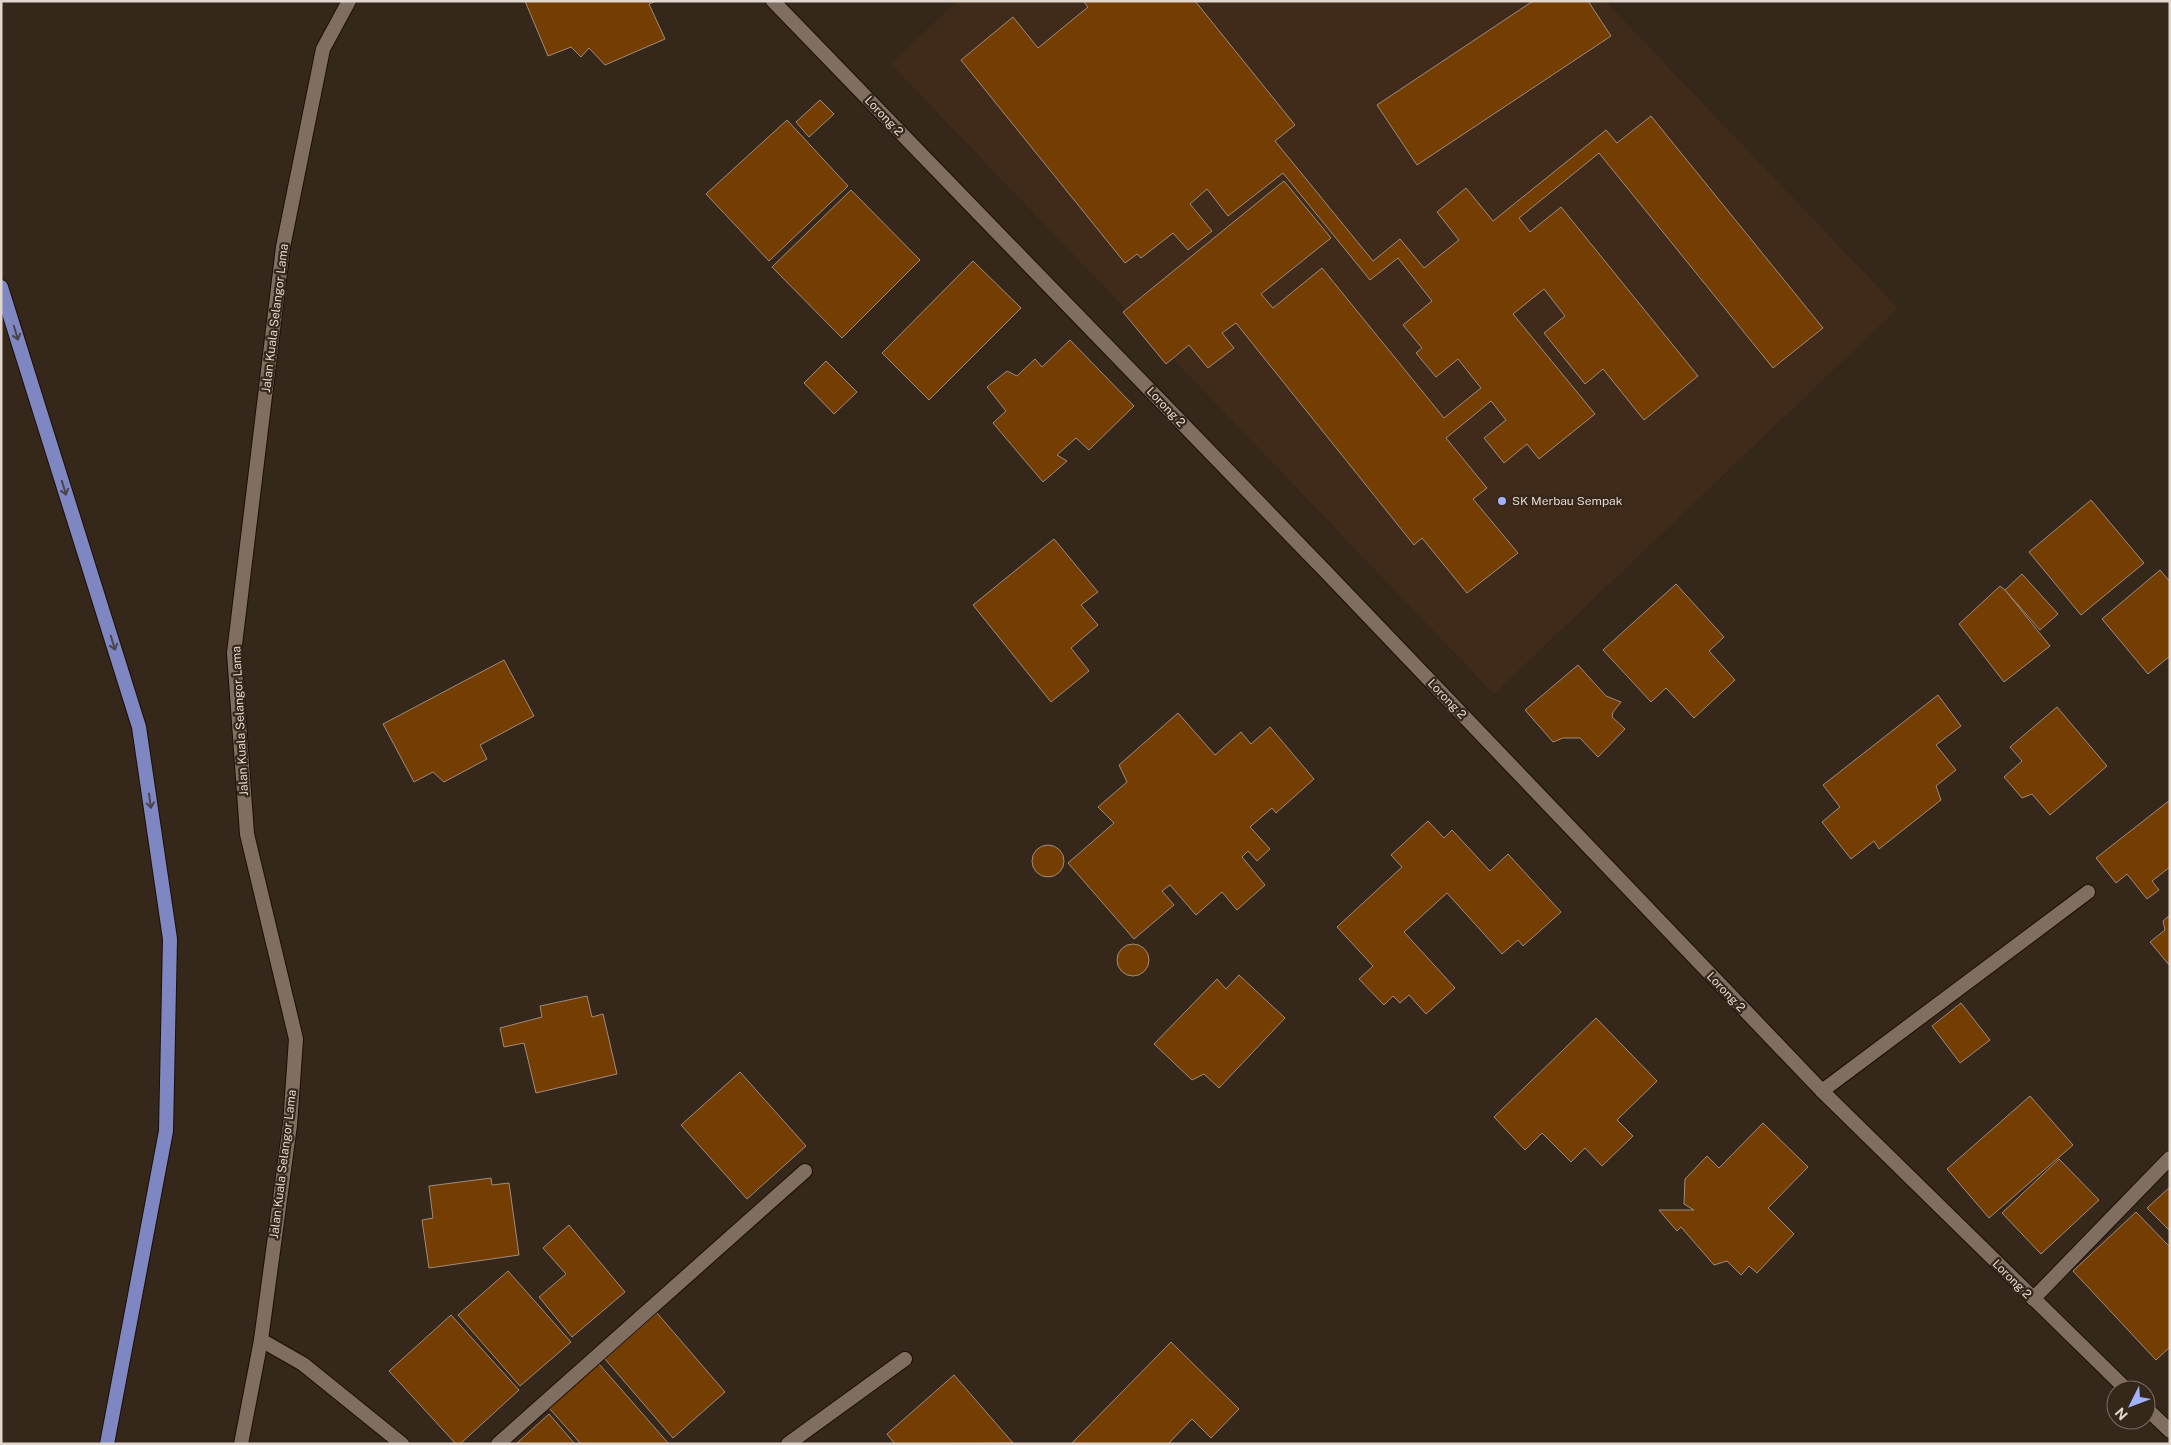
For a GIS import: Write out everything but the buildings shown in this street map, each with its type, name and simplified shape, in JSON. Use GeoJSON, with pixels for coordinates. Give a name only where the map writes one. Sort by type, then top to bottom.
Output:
{"type":"FeatureCollection","features":[{"type":"Feature","properties":{"kind":"highway"},"geometry":{"type":"LineString","coordinates":[[1,287],[139,727],[170,939],[166,1131],[107,1444]]}},
{"type":"Feature","properties":{"kind":"street","name":"Jalan Kuala Selangor Lama"},"geometry":{"type":"LineString","coordinates":[[241,1444],[260,1340],[290,1125],[296,1039],[247,834],[234,653],[283,247],[324,49],[349,1]]}},
{"type":"Feature","properties":{"kind":"street","name":"Lorong 2"},"geometry":{"type":"LineString","coordinates":[[773,1],[1335,581],[1822,1091],[2118,1380]]}},
{"type":"Feature","properties":{"kind":"street"},"geometry":{"type":"LineString","coordinates":[[1822,1091],[2088,892]]}},
{"type":"Feature","properties":{"kind":"street"},"geometry":{"type":"LineString","coordinates":[[2033,1299],[2170,1158]]}},
{"type":"Feature","properties":{"kind":"street"},"geometry":{"type":"LineString","coordinates":[[498,1444],[805,1171]]}},
{"type":"Feature","properties":{"kind":"street"},"geometry":{"type":"LineString","coordinates":[[260,1340],[303,1364],[402,1444]]}},
{"type":"Feature","properties":{"kind":"street"},"geometry":{"type":"LineString","coordinates":[[788,1444],[905,1359]]}},
{"type":"Feature","properties":{"kind":"street"},"geometry":{"type":"LineString","coordinates":[[2156,1417],[2170,1430]]}},
{"type":"Feature","properties":{"kind":"shaded area","name":"SK Merbau Sempak"},"geometry":{"type":"Polygon","coordinates":[[[957,1],[1605,1],[1898,308],[1494,694],[891,64],[957,1]]]}},
{"type":"Feature","properties":{"kind":"place","name":"SK Merbau Sempak"},"geometry":{"type":"Point","coordinates":[1502,501]}}]}
